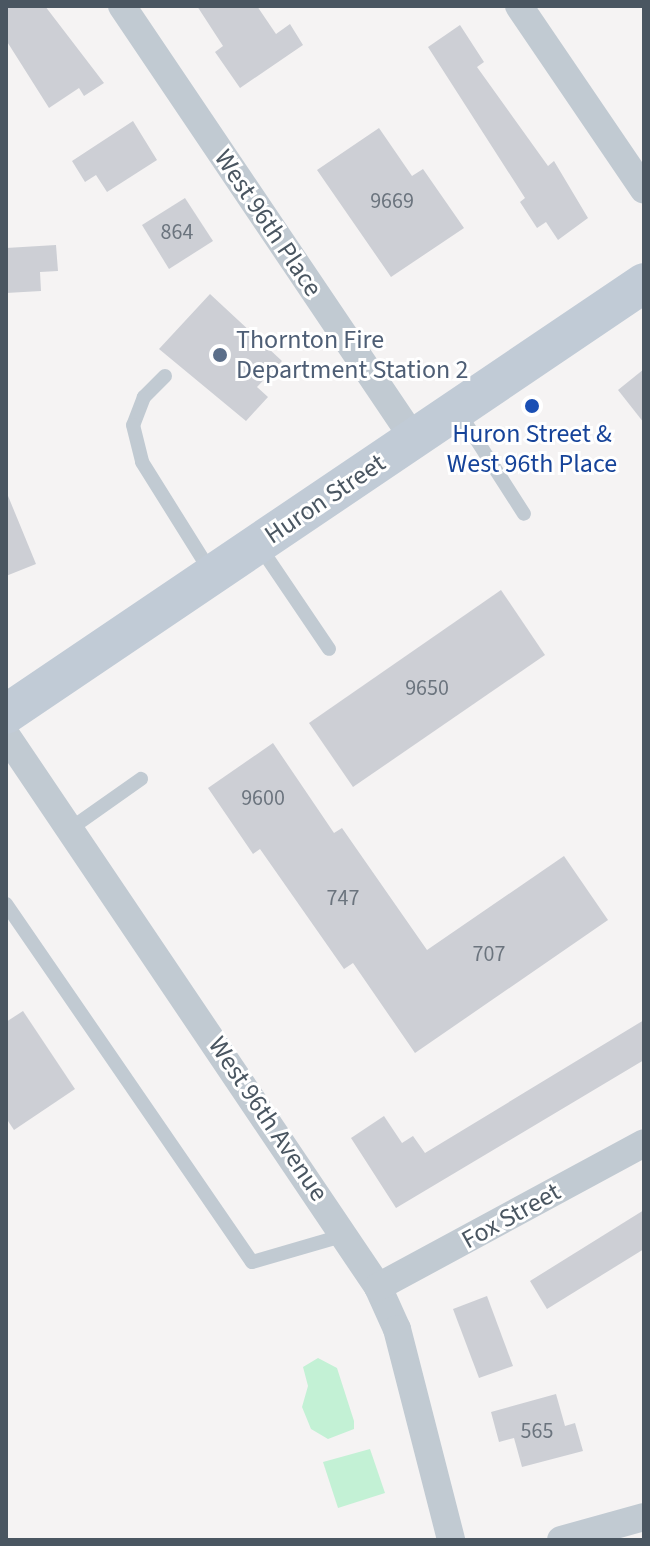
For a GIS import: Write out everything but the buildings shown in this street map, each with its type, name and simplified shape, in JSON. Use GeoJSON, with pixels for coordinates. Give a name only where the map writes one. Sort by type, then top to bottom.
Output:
{"type":"FeatureCollection","features":[{"type":"Feature","properties":{"kind":"main road","name":"Huron Street"},"geometry":{"type":"LineString","coordinates":[[6,714],[644,283]]}},
{"type":"Feature","properties":{"kind":"street","name":"West 96th Place"},"geometry":{"type":"LineString","coordinates":[[122,6],[414,439]]}},
{"type":"Feature","properties":{"kind":"street"},"geometry":{"type":"LineString","coordinates":[[519,6],[644,190]]}},
{"type":"Feature","properties":{"kind":"street","name":"West 96th Avenue"},"geometry":{"type":"LineString","coordinates":[[6,735],[378,1287],[397,1329],[451,1540]]}},
{"type":"Feature","properties":{"kind":"street","name":"Fox Street"},"geometry":{"type":"LineString","coordinates":[[378,1287],[644,1143]]}},
{"type":"Feature","properties":{"kind":"street"},"geometry":{"type":"LineString","coordinates":[[561,1540],[644,1517]]}},
{"type":"Feature","properties":{"kind":"lane"},"geometry":{"type":"LineString","coordinates":[[165,376],[144,397],[133,425],[142,462],[212,575]]}},
{"type":"Feature","properties":{"kind":"lane"},"geometry":{"type":"LineString","coordinates":[[457,410],[524,514]]}},
{"type":"Feature","properties":{"kind":"lane"},"geometry":{"type":"LineString","coordinates":[[258,544],[329,649]]}},
{"type":"Feature","properties":{"kind":"lane"},"geometry":{"type":"LineString","coordinates":[[70,829],[141,779]]}},
{"type":"Feature","properties":{"kind":"lane"},"geometry":{"type":"LineString","coordinates":[[6,904],[252,1262],[345,1235]]}},
{"type":"Feature","properties":{"kind":"green space"},"geometry":{"type":"Polygon","coordinates":[[[318,1358],[337,1368],[354,1421],[354,1429],[328,1439],[311,1429],[302,1407],[308,1386],[303,1367],[318,1358]]]}},
{"type":"Feature","properties":{"kind":"green space"},"geometry":{"type":"Polygon","coordinates":[[[370,1449],[385,1493],[338,1508],[323,1462],[370,1449]]]}},
{"type":"Feature","properties":{"kind":"place","name":"Thornton Fire Department Station 2"},"geometry":{"type":"Point","coordinates":[220,355]}},
{"type":"Feature","properties":{"kind":"place","name":"Huron Street & West 96th Place"},"geometry":{"type":"Point","coordinates":[532,406]}}]}
